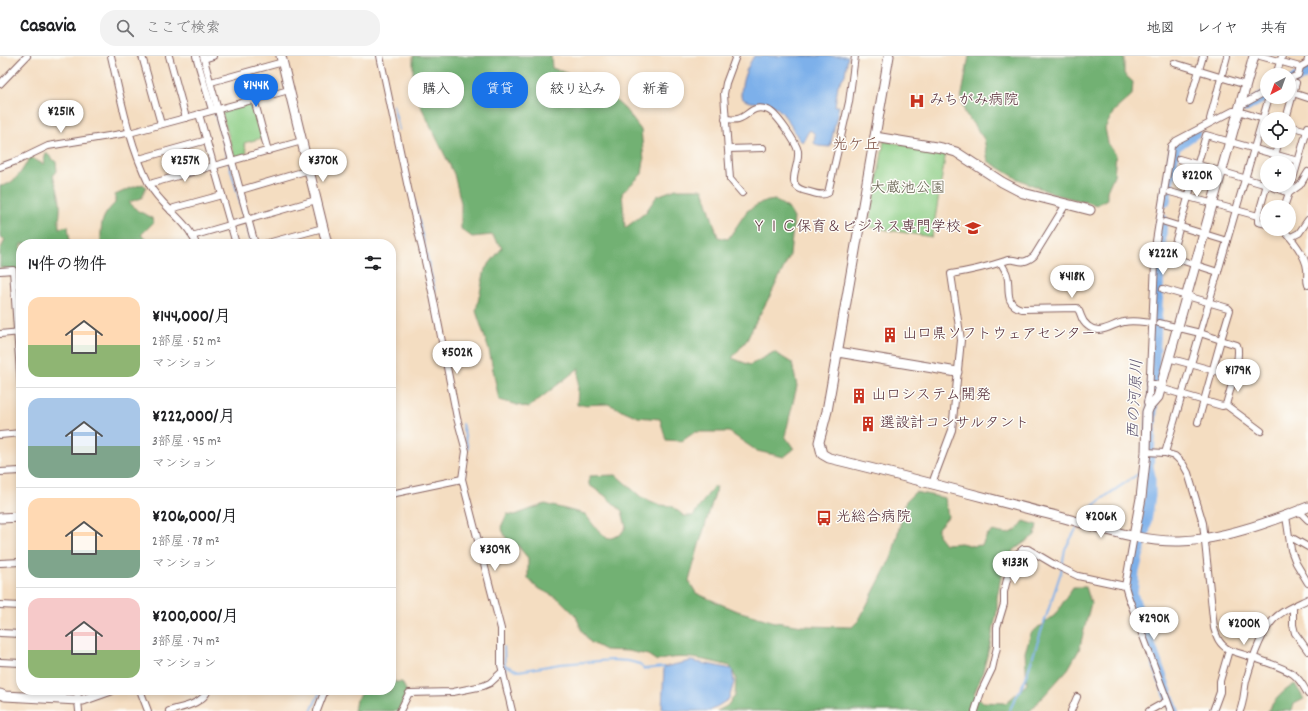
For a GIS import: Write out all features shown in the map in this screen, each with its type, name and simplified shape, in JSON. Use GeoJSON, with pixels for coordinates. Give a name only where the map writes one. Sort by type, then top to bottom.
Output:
{"type":"FeatureCollection","features":[{"type":"Feature","properties":{"kind":"street"},"geometry":{"type":"LineString","coordinates":[[0,84],[27,56]]}},
{"type":"Feature","properties":{"kind":"street"},"geometry":{"type":"LineString","coordinates":[[119,56],[111,57],[129,132],[139,159],[150,185],[171,211],[186,226],[192,239]]}},
{"type":"Feature","properties":{"kind":"street"},"geometry":{"type":"LineString","coordinates":[[142,56],[161,124]]}},
{"type":"Feature","properties":{"kind":"street"},"geometry":{"type":"LineString","coordinates":[[169,56],[186,118]]}},
{"type":"Feature","properties":{"kind":"street"},"geometry":{"type":"LineString","coordinates":[[196,56],[232,161],[254,239]]}},
{"type":"Feature","properties":{"kind":"street"},"geometry":{"type":"LineString","coordinates":[[213,56],[204,57],[211,82],[215,109]]}},
{"type":"Feature","properties":{"kind":"street"},"geometry":{"type":"LineString","coordinates":[[380,56],[433,296],[457,418],[466,451],[462,479],[501,629],[501,665],[512,711]]}},
{"type":"Feature","properties":{"kind":"street"},"geometry":{"type":"LineString","coordinates":[[736,56],[725,88],[725,119],[730,179],[742,193]]}},
{"type":"Feature","properties":{"kind":"street"},"geometry":{"type":"LineString","coordinates":[[725,119],[737,119],[755,108],[770,111],[776,116],[795,144],[798,157],[793,179],[796,186],[801,191],[824,195],[828,193],[848,102],[855,56]]}},
{"type":"Feature","properties":{"kind":"street"},"geometry":{"type":"LineString","coordinates":[[889,56],[838,352],[827,410],[819,442],[822,454],[829,458],[933,485],[1134,536],[1156,540],[1180,541],[1205,538],[1228,533],[1286,516],[1308,507]]}},
{"type":"Feature","properties":{"kind":"street"},"geometry":{"type":"LineString","coordinates":[[1190,101],[1203,56]]}},
{"type":"Feature","properties":{"kind":"street"},"geometry":{"type":"LineString","coordinates":[[1211,122],[1210,118],[1227,56]]}},
{"type":"Feature","properties":{"kind":"street"},"geometry":{"type":"LineString","coordinates":[[1154,385],[1168,358],[1254,56]]}},
{"type":"Feature","properties":{"kind":"street"},"geometry":{"type":"LineString","coordinates":[[1260,56],[1281,59],[1300,67]]}},
{"type":"Feature","properties":{"kind":"street"},"geometry":{"type":"LineString","coordinates":[[211,82],[282,59],[326,239]]}},
{"type":"Feature","properties":{"kind":"street"},"geometry":{"type":"LineString","coordinates":[[1296,75],[1298,74],[1300,67],[1307,62],[1308,59]]}},
{"type":"Feature","properties":{"kind":"street"},"geometry":{"type":"LineString","coordinates":[[1174,63],[1246,85]]}},
{"type":"Feature","properties":{"kind":"street"},"geometry":{"type":"LineString","coordinates":[[0,166],[19,160],[48,146],[129,132],[289,90]]}},
{"type":"Feature","properties":{"kind":"street"},"geometry":{"type":"LineString","coordinates":[[1171,711],[1128,596],[1126,586],[1141,498],[1146,452],[1147,412],[1158,397],[1154,385],[1152,323],[1157,228],[1170,155],[1170,146],[1176,141],[1260,95]]}},
{"type":"Feature","properties":{"kind":"street"},"geometry":{"type":"LineString","coordinates":[[1296,95],[1308,98]]}},
{"type":"Feature","properties":{"kind":"street"},"geometry":{"type":"LineString","coordinates":[[254,99],[268,150]]}},
{"type":"Feature","properties":{"kind":"street"},"geometry":{"type":"LineString","coordinates":[[1239,107],[1260,117]]}},
{"type":"Feature","properties":{"kind":"street"},"geometry":{"type":"LineString","coordinates":[[199,114],[235,239]]}},
{"type":"Feature","properties":{"kind":"street"},"geometry":{"type":"LineString","coordinates":[[1287,200],[1308,129],[1296,127]]}},
{"type":"Feature","properties":{"kind":"street"},"geometry":{"type":"LineString","coordinates":[[1165,453],[1245,178],[1260,132]]}},
{"type":"Feature","properties":{"kind":"street"},"geometry":{"type":"LineString","coordinates":[[1218,272],[1171,257],[1206,135],[1298,161]]}},
{"type":"Feature","properties":{"kind":"street"},"geometry":{"type":"LineString","coordinates":[[875,137],[942,148],[956,152],[1002,182],[1023,193],[1090,210]]}},
{"type":"Feature","properties":{"kind":"street"},"geometry":{"type":"LineString","coordinates":[[139,159],[207,140]]}},
{"type":"Feature","properties":{"kind":"street"},"geometry":{"type":"LineString","coordinates":[[150,185],[214,165],[302,141]]}},
{"type":"Feature","properties":{"kind":"street"},"geometry":{"type":"LineString","coordinates":[[728,149],[763,148]]}},
{"type":"Feature","properties":{"kind":"street"},"geometry":{"type":"LineString","coordinates":[[1276,154],[1277,148]]}},
{"type":"Feature","properties":{"kind":"street"},"geometry":{"type":"LineString","coordinates":[[1179,159],[1260,183]]}},
{"type":"Feature","properties":{"kind":"street"},"geometry":{"type":"LineString","coordinates":[[240,190],[309,170]]}},
{"type":"Feature","properties":{"kind":"street"},"geometry":{"type":"LineString","coordinates":[[1289,194],[1300,185],[1308,172]]}},
{"type":"Feature","properties":{"kind":"street"},"geometry":{"type":"LineString","coordinates":[[1170,192],[1258,216]]}},
{"type":"Feature","properties":{"kind":"street"},"geometry":{"type":"LineString","coordinates":[[1260,222],[1258,222],[1258,216],[1265,192]]}},
{"type":"Feature","properties":{"kind":"street"},"geometry":{"type":"LineString","coordinates":[[1284,192],[1289,194]]}},
{"type":"Feature","properties":{"kind":"street"},"geometry":{"type":"LineString","coordinates":[[171,211],[174,208],[222,195]]}},
{"type":"Feature","properties":{"kind":"street"},"geometry":{"type":"LineString","coordinates":[[197,239],[231,224],[316,200]]}},
{"type":"Feature","properties":{"kind":"street"},"geometry":{"type":"LineString","coordinates":[[933,485],[934,478],[952,430],[961,340],[951,274],[975,271],[1006,260],[1028,261],[1034,256],[1066,204]]}},
{"type":"Feature","properties":{"kind":"street"},"geometry":{"type":"LineString","coordinates":[[1308,220],[1299,233],[1291,237],[1307,265],[1306,279],[1308,285]]}},
{"type":"Feature","properties":{"kind":"street"},"geometry":{"type":"LineString","coordinates":[[1165,222],[1227,241]]}},
{"type":"Feature","properties":{"kind":"street"},"geometry":{"type":"LineString","coordinates":[[282,239],[323,228]]}},
{"type":"Feature","properties":{"kind":"street"},"geometry":{"type":"LineString","coordinates":[[1001,263],[1007,274],[1009,298],[1012,303],[1022,309],[1077,308],[1081,319],[1090,328],[1099,330],[1108,329],[1125,321],[1152,323]]}},
{"type":"Feature","properties":{"kind":"street"},"geometry":{"type":"LineString","coordinates":[[0,271],[13,270],[16,301]]}},
{"type":"Feature","properties":{"kind":"street"},"geometry":{"type":"LineString","coordinates":[[1163,289],[1209,302],[1230,310],[1198,422]]}},
{"type":"Feature","properties":{"kind":"street"},"geometry":{"type":"LineString","coordinates":[[1159,323],[1237,345],[1239,349],[1238,359],[1226,405]]}},
{"type":"Feature","properties":{"kind":"street"},"geometry":{"type":"LineString","coordinates":[[0,334],[16,332]]}},
{"type":"Feature","properties":{"kind":"street"},"geometry":{"type":"LineString","coordinates":[[838,352],[958,372]]}},
{"type":"Feature","properties":{"kind":"street"},"geometry":{"type":"LineString","coordinates":[[1168,358],[1234,376]]}},
{"type":"Feature","properties":{"kind":"street"},"geometry":{"type":"LineString","coordinates":[[1154,385],[1222,406],[1226,405],[1261,431]]}},
{"type":"Feature","properties":{"kind":"street"},"geometry":{"type":"LineString","coordinates":[[0,435],[16,433]]}},
{"type":"Feature","properties":{"kind":"street"},"geometry":{"type":"LineString","coordinates":[[1146,452],[1165,453],[1175,456],[1183,464],[1188,473],[1203,522],[1214,628],[1218,641],[1229,650],[1293,674],[1308,694]]}},
{"type":"Feature","properties":{"kind":"street"},"geometry":{"type":"LineString","coordinates":[[0,472],[16,471]]}},
{"type":"Feature","properties":{"kind":"street"},"geometry":{"type":"LineString","coordinates":[[396,493],[462,479]]}},
{"type":"Feature","properties":{"kind":"street"},"geometry":{"type":"LineString","coordinates":[[1299,511],[1308,520]]}},
{"type":"Feature","properties":{"kind":"street"},"geometry":{"type":"LineString","coordinates":[[1286,516],[1291,550],[1296,563],[1308,583]]}},
{"type":"Feature","properties":{"kind":"street"},"geometry":{"type":"LineString","coordinates":[[0,518],[16,517]]}},
{"type":"Feature","properties":{"kind":"street"},"geometry":{"type":"LineString","coordinates":[[1290,538],[1308,547]]}},
{"type":"Feature","properties":{"kind":"street"},"geometry":{"type":"LineString","coordinates":[[975,711],[992,669],[997,647],[997,627],[1004,604],[1004,592],[1009,571],[1015,556],[1023,550],[1028,549],[1055,565],[1078,576],[1126,586]]}},
{"type":"Feature","properties":{"kind":"street"},"geometry":{"type":"LineString","coordinates":[[0,563],[16,562]]}},
{"type":"Feature","properties":{"kind":"street"},"geometry":{"type":"LineString","coordinates":[[1240,711],[1246,682],[1253,659],[1265,631],[1273,620],[1308,599]]}},
{"type":"Feature","properties":{"kind":"street"},"geometry":{"type":"LineString","coordinates":[[0,605],[16,606]]}},
{"type":"Feature","properties":{"kind":"street"},"geometry":{"type":"LineString","coordinates":[[1293,607],[1293,626],[1295,633],[1308,651]]}},
{"type":"Feature","properties":{"kind":"street"},"geometry":{"type":"LineString","coordinates":[[0,633],[16,634]]}},
{"type":"Feature","properties":{"kind":"street"},"geometry":{"type":"LineString","coordinates":[[1213,711],[1220,692],[1220,681],[1229,650]]}},
{"type":"Feature","properties":{"kind":"street"},"geometry":{"type":"LineString","coordinates":[[0,662],[16,663]]}},
{"type":"Feature","properties":{"kind":"street"},"geometry":{"type":"LineString","coordinates":[[400,711],[409,693],[453,692],[483,686],[490,683],[503,671]]}},
{"type":"Feature","properties":{"kind":"street"},"geometry":{"type":"LineString","coordinates":[[0,694],[5,696],[78,700],[83,700],[97,695]]}},
{"type":"Feature","properties":{"kind":"street"},"geometry":{"type":"LineString","coordinates":[[78,695],[79,711]]}},
{"type":"Feature","properties":{"kind":"street"},"geometry":{"type":"LineString","coordinates":[[142,695],[148,711]]}},
{"type":"Feature","properties":{"kind":"street"},"geometry":{"type":"LineString","coordinates":[[169,711],[201,700],[206,695]]}},
{"type":"Feature","properties":{"kind":"street"},"geometry":{"type":"LineString","coordinates":[[317,711],[323,695]]}},
{"type":"Feature","properties":{"kind":"street"},"geometry":{"type":"LineString","coordinates":[[1071,711],[1077,697]]}},
{"type":"Feature","properties":{"kind":"street"},"geometry":{"type":"LineString","coordinates":[[1150,711],[1166,701]]}},
{"type":"Feature","properties":{"kind":"green space"},"geometry":{"type":"Polygon","coordinates":[[[413,56],[551,56],[552,68],[563,72],[536,72],[536,108],[620,108],[620,105],[641,130],[644,160],[642,174],[622,193],[625,228],[645,213],[657,196],[676,189],[703,189],[718,237],[728,239],[747,211],[762,202],[775,200],[788,208],[794,218],[790,255],[747,340],[732,358],[750,365],[774,352],[792,363],[797,386],[785,436],[794,449],[784,457],[757,451],[729,432],[695,432],[682,441],[666,440],[660,419],[638,417],[608,404],[577,405],[579,368],[528,408],[499,400],[489,350],[476,311],[485,269],[502,248],[492,235],[472,237],[461,229],[461,203],[454,174],[422,108],[464,108],[464,72],[413,72],[413,56]]]}},
{"type":"Feature","properties":{"kind":"green space"},"geometry":{"type":"Polygon","coordinates":[[[969,56],[1124,56],[1124,74],[1133,82],[1132,95],[1114,111],[1105,128],[1108,143],[1116,155],[1114,175],[1107,191],[1107,199],[1097,205],[1054,194],[1018,179],[988,161],[984,139],[965,113],[961,100],[969,56]]]}},
{"type":"Feature","properties":{"kind":"green space"},"geometry":{"type":"Polygon","coordinates":[[[253,102],[262,138],[244,143],[247,153],[235,158],[221,110],[253,102]]]}},
{"type":"Feature","properties":{"kind":"green space","name":"大蔵池公園"},"geometry":{"type":"Polygon","coordinates":[[[884,141],[946,152],[932,237],[869,227],[884,141]]]}},
{"type":"Feature","properties":{"kind":"green space"},"geometry":{"type":"Polygon","coordinates":[[[46,153],[56,162],[57,171],[53,176],[60,202],[59,228],[68,226],[69,239],[16,239],[16,276],[6,268],[0,268],[0,250],[5,240],[0,236],[0,186],[14,180],[30,157],[43,164],[46,153]]]}},
{"type":"Feature","properties":{"kind":"green space"},"geometry":{"type":"Polygon","coordinates":[[[143,184],[146,187],[142,198],[129,202],[138,211],[151,217],[154,222],[141,235],[147,239],[101,239],[102,222],[106,213],[115,203],[115,195],[143,184]]]}},
{"type":"Feature","properties":{"kind":"green space"},"geometry":{"type":"Polygon","coordinates":[[[616,475],[641,497],[660,505],[672,506],[684,516],[693,516],[713,487],[717,487],[689,581],[696,593],[734,610],[775,622],[803,626],[852,627],[859,620],[892,556],[906,501],[915,492],[945,498],[948,517],[938,528],[938,535],[945,544],[961,543],[973,546],[982,545],[988,534],[994,531],[1011,533],[1024,521],[1037,525],[1035,535],[1014,550],[1001,577],[997,597],[997,611],[991,640],[982,675],[974,694],[982,702],[1006,703],[1027,684],[1025,652],[1031,633],[1055,615],[1073,587],[1086,587],[1091,603],[1079,650],[1068,669],[1030,711],[717,711],[727,706],[735,696],[736,678],[730,666],[685,657],[657,661],[648,655],[628,651],[605,650],[590,642],[582,631],[576,616],[559,599],[536,587],[528,578],[528,558],[518,546],[506,538],[501,527],[507,514],[515,515],[545,504],[585,514],[595,527],[608,539],[620,535],[626,527],[622,511],[604,495],[589,485],[589,476],[616,475]]]}},
{"type":"Feature","properties":{"kind":"green space"},"geometry":{"type":"Polygon","coordinates":[[[396,682],[402,682],[407,692],[398,711],[354,711],[356,700],[360,695],[396,695],[396,682]]]}},
{"type":"Feature","properties":{"kind":"green space"},"geometry":{"type":"Polygon","coordinates":[[[1295,684],[1304,699],[1294,704],[1292,711],[1268,711],[1273,703],[1287,689],[1295,684]]]}},
{"type":"Feature","properties":{"kind":"water"},"geometry":{"type":"Polygon","coordinates":[[[754,56],[848,56],[845,75],[838,85],[835,106],[839,106],[830,147],[818,146],[814,143],[815,134],[810,130],[802,142],[778,108],[766,103],[744,100],[741,97],[744,75],[754,56]]]}},
{"type":"Feature","properties":{"kind":"water"},"geometry":{"type":"Polygon","coordinates":[[[691,661],[732,669],[734,682],[729,699],[710,711],[679,711],[662,709],[664,667],[691,661]]]}},
{"type":"Feature","properties":{"kind":"waterway","name":"西の河原川"},"geometry":{"type":"LineString","coordinates":[[1296,79],[1308,72]]}},
{"type":"Feature","properties":{"kind":"waterway","name":"西の河原川"},"geometry":{"type":"LineString","coordinates":[[1246,107],[1260,99]]}},
{"type":"Feature","properties":{"kind":"waterway"},"geometry":{"type":"LineString","coordinates":[[393,105],[399,130]]}},
{"type":"Feature","properties":{"kind":"waterway"},"geometry":{"type":"LineString","coordinates":[[214,110],[251,239]]}},
{"type":"Feature","properties":{"kind":"waterway","name":"西の河原川"},"geometry":{"type":"LineString","coordinates":[[1165,201],[1175,147],[1195,133]]}},
{"type":"Feature","properties":{"kind":"waterway"},"geometry":{"type":"LineString","coordinates":[[413,195],[435,292]]}},
{"type":"Feature","properties":{"kind":"waterway","name":"西の河原川"},"geometry":{"type":"LineString","coordinates":[[1162,219],[1148,467],[1150,476],[1150,496],[1145,529],[1134,572],[1132,594],[1174,711]]}},
{"type":"Feature","properties":{"kind":"waterway"},"geometry":{"type":"LineString","coordinates":[[462,424],[468,448]]}},
{"type":"Feature","properties":{"kind":"waterway"},"geometry":{"type":"LineString","coordinates":[[1081,520],[1085,514],[1099,501],[1141,472]]}},
{"type":"Feature","properties":{"kind":"waterway"},"geometry":{"type":"LineString","coordinates":[[465,474],[466,486]]}},
{"type":"Feature","properties":{"kind":"waterway"},"geometry":{"type":"LineString","coordinates":[[1009,711],[1025,680],[1061,572],[1065,549],[1079,524]]}},
{"type":"Feature","properties":{"kind":"waterway"},"geometry":{"type":"LineString","coordinates":[[504,647],[505,671]]}},
{"type":"Feature","properties":{"kind":"waterway"},"geometry":{"type":"LineString","coordinates":[[504,665],[519,671],[560,664],[612,660],[628,661],[640,664],[644,669],[664,667]]}},
{"type":"Feature","properties":{"kind":"waterway"},"geometry":{"type":"LineString","coordinates":[[311,711],[319,695]]}},
{"type":"Feature","properties":{"kind":"place","name":"みちがみ病院"},"geometry":{"type":"Point","coordinates":[917,101]}},
{"type":"Feature","properties":{"kind":"place","name":"ＹＩＣ保育＆ビジネス専門学校"},"geometry":{"type":"Point","coordinates":[973,228]}},
{"type":"Feature","properties":{"kind":"place","name":"山口県ソフトウェアセンター"},"geometry":{"type":"Point","coordinates":[890,335]}},
{"type":"Feature","properties":{"kind":"place","name":"山口システム開発"},"geometry":{"type":"Point","coordinates":[859,396]}},
{"type":"Feature","properties":{"kind":"place","name":"選設計コンサルタント"},"geometry":{"type":"Point","coordinates":[868,424]}},
{"type":"Feature","properties":{"kind":"place","name":"光総合病院"},"geometry":{"type":"Point","coordinates":[824,518]}},
{"type":"Feature","properties":{"kind":"district","name":"光ケ丘"},"geometry":{"type":"Point","coordinates":[856,145]}}]}
